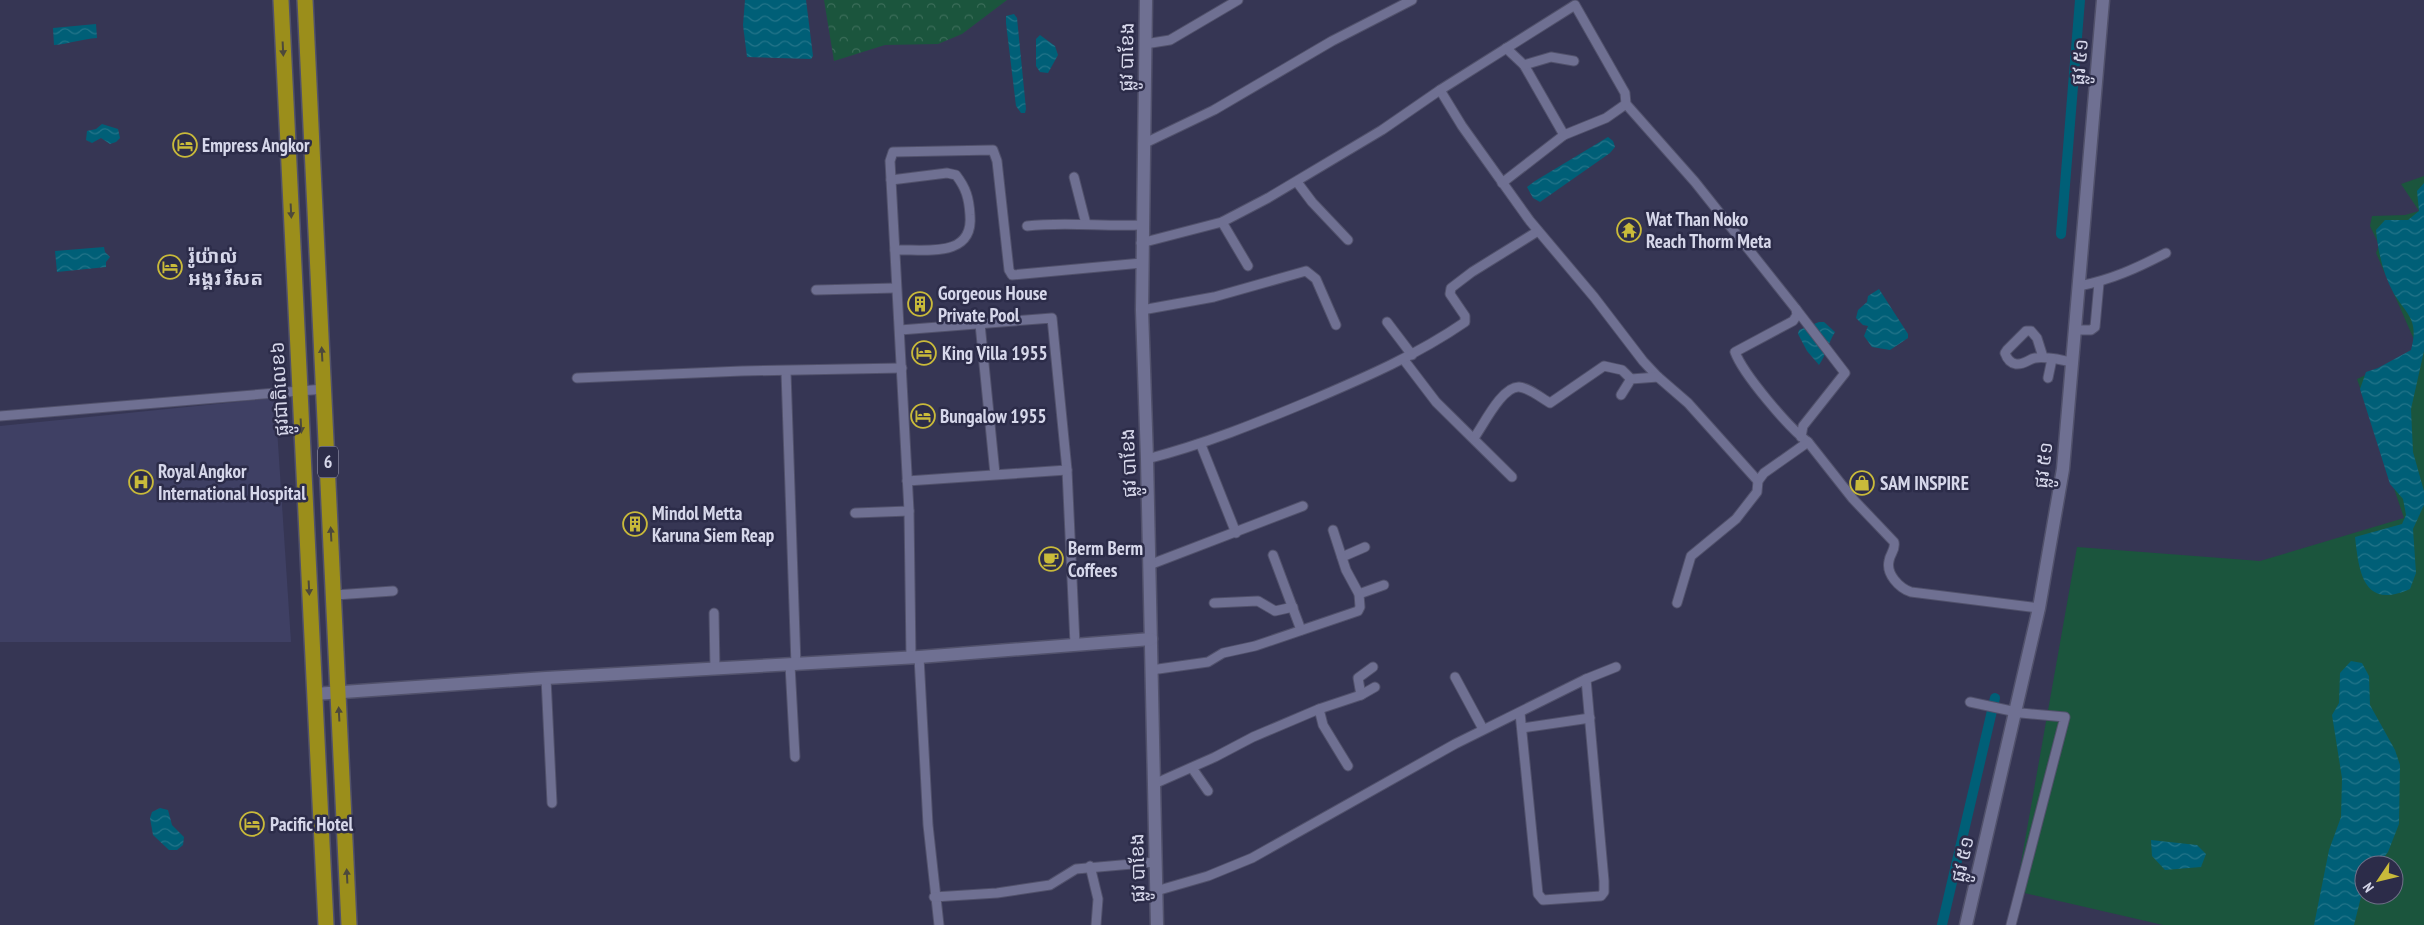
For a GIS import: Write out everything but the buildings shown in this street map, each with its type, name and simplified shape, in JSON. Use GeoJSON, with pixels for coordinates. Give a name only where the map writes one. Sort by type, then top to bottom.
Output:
{"type":"FeatureCollection","features":[{"type":"Feature","properties":{"kind":"highway","name":"ផ្លូវជាតិលេខ៦"},"geometry":{"type":"LineString","coordinates":[[281,0],[326,925]]}},
{"type":"Feature","properties":{"kind":"highway","name":"6"},"geometry":{"type":"LineString","coordinates":[[305,0],[335,595],[349,925]]}},
{"type":"Feature","properties":{"kind":"street","name":"ផ្លូវ បាខែង"},"geometry":{"type":"LineString","coordinates":[[1146,0],[1141,243],[1157,925]]}},
{"type":"Feature","properties":{"kind":"street"},"geometry":{"type":"LineString","coordinates":[[1145,44],[1170,40],[1238,0]]}},
{"type":"Feature","properties":{"kind":"street"},"geometry":{"type":"LineString","coordinates":[[1143,144],[1214,110],[1332,41],[1412,0]]}},
{"type":"Feature","properties":{"kind":"street","name":"ផ្លូវ ៥១"},"geometry":{"type":"LineString","coordinates":[[1966,925],[2018,713],[2039,608],[2063,469],[2072,362],[2083,330],[2090,284],[2103,0]]}},
{"type":"Feature","properties":{"kind":"street"},"geometry":{"type":"LineString","coordinates":[[1141,243],[1222,222],[1297,182],[1382,130],[1440,90],[1575,5],[1625,93],[1626,104],[1695,182],[1845,373],[1803,426],[1800,437]]}},
{"type":"Feature","properties":{"kind":"street"},"geometry":{"type":"LineString","coordinates":[[1506,48],[1524,65],[1564,135]]}},
{"type":"Feature","properties":{"kind":"street"},"geometry":{"type":"LineString","coordinates":[[1524,65],[1551,56],[1574,61]]}},
{"type":"Feature","properties":{"kind":"street"},"geometry":{"type":"LineString","coordinates":[[1440,90],[1502,183],[1538,231],[1658,377],[1688,403],[1758,481]]}},
{"type":"Feature","properties":{"kind":"street"},"geometry":{"type":"LineString","coordinates":[[1502,183],[1564,135],[1606,118],[1626,104]]}},
{"type":"Feature","properties":{"kind":"street"},"geometry":{"type":"LineString","coordinates":[[939,925],[934,897],[915,657],[902,368],[890,161],[895,152],[993,150],[997,161],[1011,274],[1016,276],[1142,263]]}},
{"type":"Feature","properties":{"kind":"street"},"geometry":{"type":"LineString","coordinates":[[891,180],[947,173],[956,175],[967,190],[970,220],[970,229],[965,238],[955,247],[895,250]]}},
{"type":"Feature","properties":{"kind":"street"},"geometry":{"type":"LineString","coordinates":[[1074,177],[1086,224]]}},
{"type":"Feature","properties":{"kind":"street"},"geometry":{"type":"LineString","coordinates":[[1297,182],[1312,202],[1348,240]]}},
{"type":"Feature","properties":{"kind":"street"},"geometry":{"type":"LineString","coordinates":[[1222,222],[1248,266]]}},
{"type":"Feature","properties":{"kind":"street"},"geometry":{"type":"LineString","coordinates":[[1027,226],[1067,223],[1141,225]]}},
{"type":"Feature","properties":{"kind":"street"},"geometry":{"type":"LineString","coordinates":[[1147,459],[1201,445],[1374,374],[1408,357],[1466,322],[1465,316],[1450,294],[1451,288],[1472,272],[1538,231]]}},
{"type":"Feature","properties":{"kind":"street"},"geometry":{"type":"LineString","coordinates":[[2083,330],[2096,324],[2090,284],[2134,270],[2166,253]]}},
{"type":"Feature","properties":{"kind":"street"},"geometry":{"type":"LineString","coordinates":[[1142,310],[1214,297],[1306,271],[1316,279],[1336,325]]}},
{"type":"Feature","properties":{"kind":"street"},"geometry":{"type":"LineString","coordinates":[[816,290],[896,288]]}},
{"type":"Feature","properties":{"kind":"street"},"geometry":{"type":"LineString","coordinates":[[1796,309],[1797,315],[1793,321],[1735,352],[1744,369],[1779,414],[1800,437],[1808,442],[1854,499],[1894,542],[1895,547],[1888,562],[1893,578],[1903,590],[1911,592],[2039,608]]}},
{"type":"Feature","properties":{"kind":"street"},"geometry":{"type":"LineString","coordinates":[[900,330],[1052,318],[1067,470],[1075,644]]}},
{"type":"Feature","properties":{"kind":"street"},"geometry":{"type":"LineString","coordinates":[[1386,322],[1436,402],[1512,477]]}},
{"type":"Feature","properties":{"kind":"street"},"geometry":{"type":"LineString","coordinates":[[980,324],[995,474]]}},
{"type":"Feature","properties":{"kind":"street"},"geometry":{"type":"LineString","coordinates":[[2048,378],[2048,358],[2031,330],[2026,332],[2007,350],[2006,354],[2009,360],[2015,364],[2023,363],[2033,358],[2048,358],[2072,362]]}},
{"type":"Feature","properties":{"kind":"street"},"geometry":{"type":"LineString","coordinates":[[1474,438],[1500,399],[1513,388],[1528,390],[1550,403],[1604,366],[1622,370],[1631,379],[1658,377]]}},
{"type":"Feature","properties":{"kind":"street"},"geometry":{"type":"LineString","coordinates":[[577,378],[742,371],[786,372],[902,368]]}},
{"type":"Feature","properties":{"kind":"street"},"geometry":{"type":"LineString","coordinates":[[786,372],[795,757]]}},
{"type":"Feature","properties":{"kind":"street"},"geometry":{"type":"LineString","coordinates":[[1621,395],[1631,379]]}},
{"type":"Feature","properties":{"kind":"street"},"geometry":{"type":"LineString","coordinates":[[0,416],[324,388]]}},
{"type":"Feature","properties":{"kind":"street"},"geometry":{"type":"LineString","coordinates":[[1677,603],[1691,556],[1701,545],[1736,519],[1756,492],[1758,481],[1766,471],[1808,442]]}},
{"type":"Feature","properties":{"kind":"street"},"geometry":{"type":"LineString","coordinates":[[1201,445],[1236,533]]}},
{"type":"Feature","properties":{"kind":"street"},"geometry":{"type":"LineString","coordinates":[[907,481],[1067,470]]}},
{"type":"Feature","properties":{"kind":"street"},"geometry":{"type":"LineString","coordinates":[[1149,565],[1303,506]]}},
{"type":"Feature","properties":{"kind":"street"},"geometry":{"type":"LineString","coordinates":[[855,513],[908,511]]}},
{"type":"Feature","properties":{"kind":"street"},"geometry":{"type":"LineString","coordinates":[[1151,670],[1197,666],[1223,653],[1255,646],[1358,611],[1360,607],[1359,594],[1342,557],[1334,530]]}},
{"type":"Feature","properties":{"kind":"street"},"geometry":{"type":"LineString","coordinates":[[1342,557],[1365,547]]}},
{"type":"Feature","properties":{"kind":"street"},"geometry":{"type":"LineString","coordinates":[[1273,555],[1300,630]]}},
{"type":"Feature","properties":{"kind":"street"},"geometry":{"type":"LineString","coordinates":[[1359,594],[1384,585]]}},
{"type":"Feature","properties":{"kind":"street"},"geometry":{"type":"LineString","coordinates":[[335,595],[394,591]]}},
{"type":"Feature","properties":{"kind":"street"},"geometry":{"type":"LineString","coordinates":[[1214,603],[1258,601],[1275,611],[1293,607]]}},
{"type":"Feature","properties":{"kind":"street"},"geometry":{"type":"LineString","coordinates":[[714,613],[715,669]]}},
{"type":"Feature","properties":{"kind":"street"},"geometry":{"type":"LineString","coordinates":[[314,694],[546,678],[915,657],[1151,639]]}},
{"type":"Feature","properties":{"kind":"street"},"geometry":{"type":"LineString","coordinates":[[1362,695],[1358,678],[1373,667]]}},
{"type":"Feature","properties":{"kind":"street"},"geometry":{"type":"LineString","coordinates":[[1156,891],[1208,876],[1252,858],[1483,729],[1586,679],[1616,667]]}},
{"type":"Feature","properties":{"kind":"street"},"geometry":{"type":"LineString","coordinates":[[1455,677],[1483,729]]}},
{"type":"Feature","properties":{"kind":"street"},"geometry":{"type":"LineString","coordinates":[[546,678],[552,804]]}},
{"type":"Feature","properties":{"kind":"street"},"geometry":{"type":"LineString","coordinates":[[1520,712],[1538,894],[1543,900],[1601,896],[1604,892],[1604,881],[1586,679]]}},
{"type":"Feature","properties":{"kind":"street"},"geometry":{"type":"LineString","coordinates":[[1154,784],[1192,768],[1253,737],[1362,695],[1375,687]]}},
{"type":"Feature","properties":{"kind":"street"},"geometry":{"type":"LineString","coordinates":[[1970,702],[2018,713],[2065,718],[2011,925]]}},
{"type":"Feature","properties":{"kind":"street"},"geometry":{"type":"LineString","coordinates":[[1319,710],[1323,725],[1348,766]]}},
{"type":"Feature","properties":{"kind":"street"},"geometry":{"type":"LineString","coordinates":[[1522,728],[1590,718]]}},
{"type":"Feature","properties":{"kind":"street"},"geometry":{"type":"LineString","coordinates":[[1192,768],[1208,791]]}},
{"type":"Feature","properties":{"kind":"street"},"geometry":{"type":"LineString","coordinates":[[934,897],[1004,892],[1050,886],[1076,869],[1090,866],[1155,862]]}},
{"type":"Feature","properties":{"kind":"street"},"geometry":{"type":"LineString","coordinates":[[1090,866],[1098,898],[1096,925]]}},
{"type":"Feature","properties":{"kind":"shaded area","name":"Royal Angkor International Hospital"},"geometry":{"type":"Polygon","coordinates":[[[275,398],[291,642],[0,642],[0,426],[275,398]]]}},
{"type":"Feature","properties":{"kind":"green space"},"geometry":{"type":"Polygon","coordinates":[[[824,0],[1007,0],[962,34],[938,44],[885,45],[834,61],[824,0]]]}},
{"type":"Feature","properties":{"kind":"green space"},"geometry":{"type":"Polygon","coordinates":[[[2424,176],[2424,925],[2163,925],[2016,891],[2077,547],[2260,561],[2404,518],[2357,379],[2419,351],[2376,253],[2379,245],[2370,226],[2372,216],[2405,215],[2419,211],[2401,184],[2424,176]]]}},
{"type":"Feature","properties":{"kind":"water"},"geometry":{"type":"Polygon","coordinates":[[[745,0],[806,0],[813,56],[811,59],[747,57],[743,25],[745,0]]]}},
{"type":"Feature","properties":{"kind":"water"},"geometry":{"type":"Polygon","coordinates":[[[1014,14],[1017,18],[1025,113],[1021,113],[1016,106],[1006,23],[1006,16],[1014,14]]]}},
{"type":"Feature","properties":{"kind":"water"},"geometry":{"type":"Polygon","coordinates":[[[96,24],[97,38],[54,45],[53,28],[96,24]]]}},
{"type":"Feature","properties":{"kind":"water"},"geometry":{"type":"Polygon","coordinates":[[[1040,35],[1055,46],[1058,55],[1048,73],[1040,72],[1036,66],[1036,39],[1040,35]]]}},
{"type":"Feature","properties":{"kind":"water"},"geometry":{"type":"Polygon","coordinates":[[[102,124],[118,129],[120,138],[116,142],[110,144],[101,138],[92,143],[86,140],[87,131],[96,129],[102,124]]]}},
{"type":"Feature","properties":{"kind":"water"},"geometry":{"type":"Polygon","coordinates":[[[1608,137],[1613,141],[1615,147],[1610,153],[1540,202],[1533,198],[1527,187],[1608,137]]]}},
{"type":"Feature","properties":{"kind":"water"},"geometry":{"type":"Polygon","coordinates":[[[2424,183],[2424,351],[2411,409],[2413,452],[2424,491],[2424,505],[2413,529],[2416,573],[2410,589],[2394,594],[2382,595],[2373,591],[2366,584],[2359,563],[2355,537],[2402,524],[2406,515],[2403,499],[2390,484],[2360,389],[2366,372],[2378,368],[2411,350],[2414,332],[2411,319],[2394,294],[2384,271],[2376,230],[2385,220],[2408,220],[2419,211],[2417,191],[2424,183]]]}},
{"type":"Feature","properties":{"kind":"water"},"geometry":{"type":"Polygon","coordinates":[[[104,247],[105,252],[110,257],[106,262],[106,267],[57,272],[55,251],[104,247]]]}},
{"type":"Feature","properties":{"kind":"water"},"geometry":{"type":"Polygon","coordinates":[[[1879,289],[1908,334],[1908,338],[1890,350],[1872,347],[1864,336],[1868,326],[1863,325],[1856,318],[1858,310],[1867,302],[1868,296],[1879,289]]]}},
{"type":"Feature","properties":{"kind":"water"},"geometry":{"type":"Polygon","coordinates":[[[1819,322],[1824,322],[1835,332],[1819,365],[1807,351],[1798,334],[1799,330],[1819,322]]]}},
{"type":"Feature","properties":{"kind":"water"},"geometry":{"type":"Polygon","coordinates":[[[2351,661],[2362,663],[2369,676],[2370,705],[2395,750],[2400,765],[2399,824],[2386,855],[2354,855],[2354,905],[2359,905],[2354,925],[2314,925],[2329,850],[2341,817],[2342,778],[2332,715],[2339,703],[2340,673],[2351,661]]]}},
{"type":"Feature","properties":{"kind":"water"},"geometry":{"type":"Polygon","coordinates":[[[160,808],[168,810],[172,825],[184,837],[183,845],[177,850],[169,850],[153,835],[150,818],[152,812],[160,808]]]}},
{"type":"Feature","properties":{"kind":"water"},"geometry":{"type":"Polygon","coordinates":[[[2151,840],[2197,845],[2206,854],[2201,867],[2165,870],[2152,856],[2151,840]]]}},
{"type":"Feature","properties":{"kind":"waterway"},"geometry":{"type":"LineString","coordinates":[[2061,234],[2080,0]]}},
{"type":"Feature","properties":{"kind":"waterway"},"geometry":{"type":"LineString","coordinates":[[1942,925],[1995,698]]}},
{"type":"Feature","properties":{"kind":"place","name":"Empress Angkor"},"geometry":{"type":"Point","coordinates":[185,145]}},
{"type":"Feature","properties":{"kind":"place","name":"Wat Than Noko Reach Thorm Meta"},"geometry":{"type":"Point","coordinates":[1629,230]}},
{"type":"Feature","properties":{"kind":"place","name":"រ៉ូយ៉ាល់ អង្គរ រីសត"},"geometry":{"type":"Point","coordinates":[170,267]}},
{"type":"Feature","properties":{"kind":"place","name":"Gorgeous House Private Pool"},"geometry":{"type":"Point","coordinates":[920,304]}},
{"type":"Feature","properties":{"kind":"place","name":"King Villa 1955"},"geometry":{"type":"Point","coordinates":[924,353]}},
{"type":"Feature","properties":{"kind":"place","name":"Bungalow 1955"},"geometry":{"type":"Point","coordinates":[923,416]}},
{"type":"Feature","properties":{"kind":"place","name":"Royal Angkor International Hospital"},"geometry":{"type":"Point","coordinates":[141,482]}},
{"type":"Feature","properties":{"kind":"place","name":"SAM INSPIRE"},"geometry":{"type":"Point","coordinates":[1862,483]}},
{"type":"Feature","properties":{"kind":"place","name":"Mindol Metta Karuna Siem Reap"},"geometry":{"type":"Point","coordinates":[635,524]}},
{"type":"Feature","properties":{"kind":"place","name":"Berm Berm Coffees"},"geometry":{"type":"Point","coordinates":[1051,559]}},
{"type":"Feature","properties":{"kind":"place","name":"Pacific Hotel"},"geometry":{"type":"Point","coordinates":[252,824]}}]}
